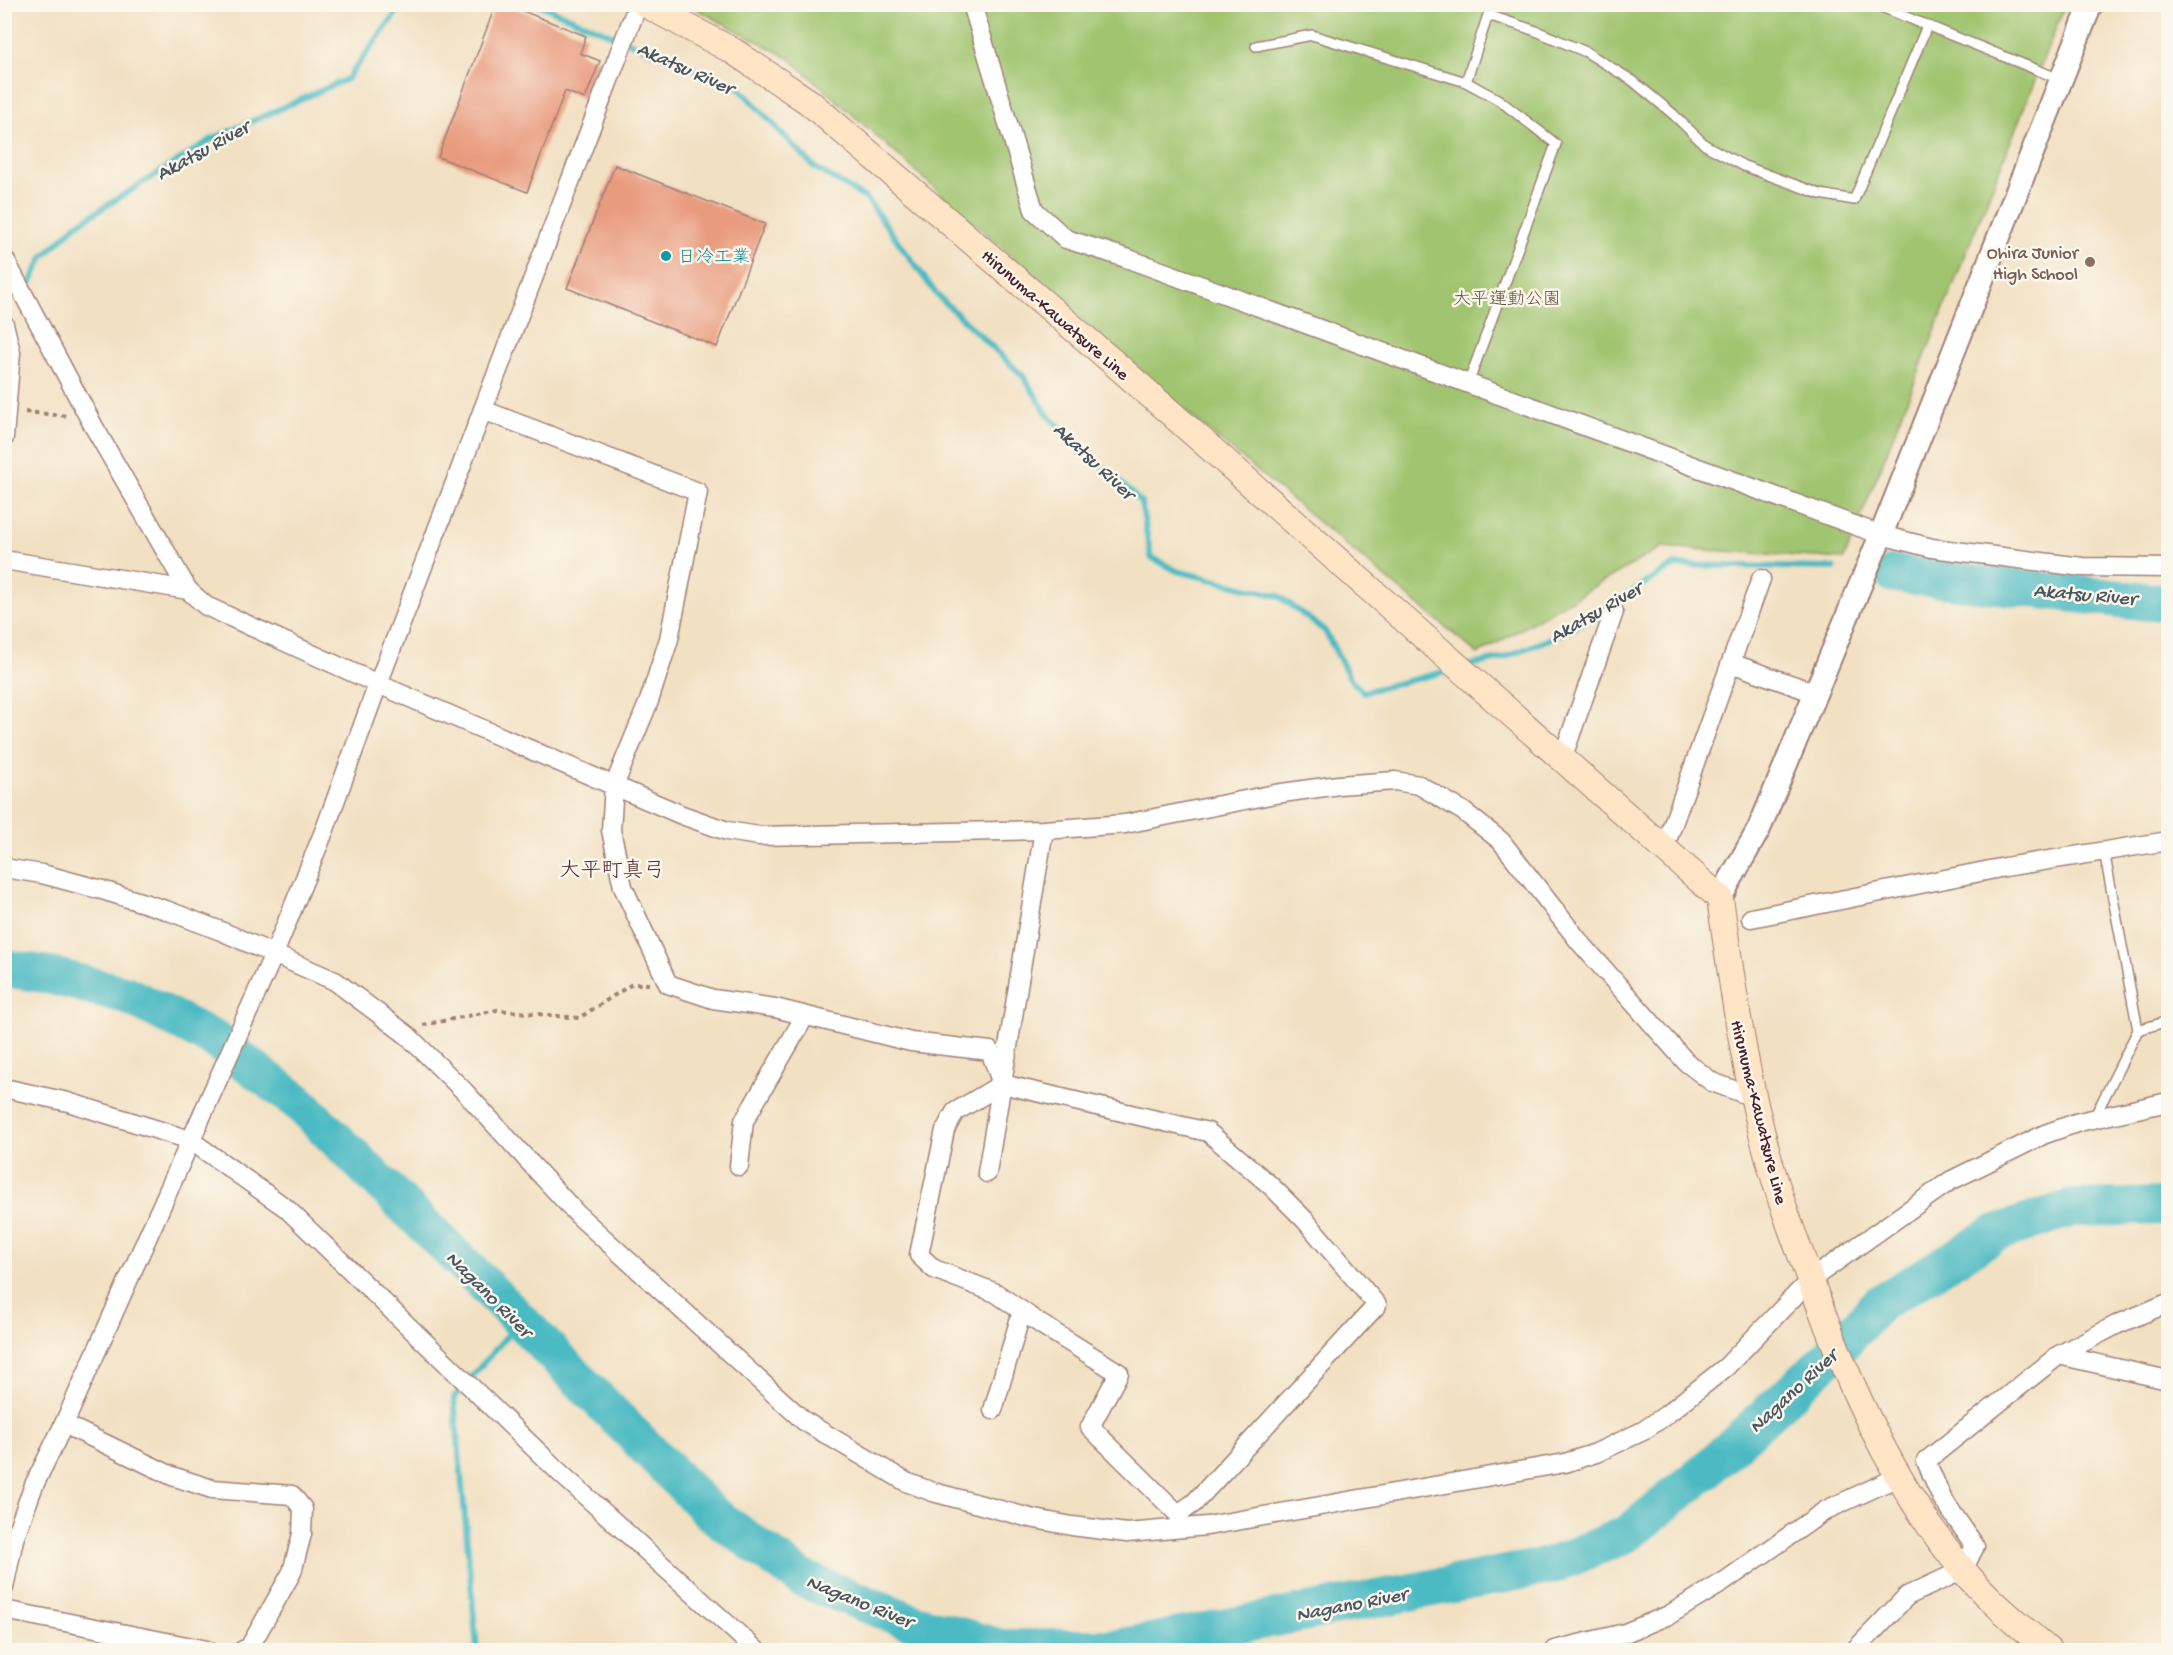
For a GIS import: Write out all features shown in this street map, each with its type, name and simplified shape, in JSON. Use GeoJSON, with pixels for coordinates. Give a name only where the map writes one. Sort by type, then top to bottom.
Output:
{"type":"FeatureCollection","features":[{"type":"Feature","properties":{"kind":"main road","name":"Hirunuma-Kawatsure Line"},"geometry":{"type":"LineString","coordinates":[[645,4],[733,51],[810,102],[1114,363],[1562,759]]}},
{"type":"Feature","properties":{"kind":"main road"},"geometry":{"type":"LineString","coordinates":[[1562,759],[1720,898]]}},
{"type":"Feature","properties":{"kind":"main road","name":"Hirunuma-Kawatsure Line"},"geometry":{"type":"LineString","coordinates":[[1720,898],[1738,1023],[1753,1098],[1781,1202],[1833,1344],[1894,1469],[1963,1570],[2048,1650]]}},
{"type":"Feature","properties":{"kind":"street"},"geometry":{"type":"LineString","coordinates":[[4,1588],[14,1539],[34,1485],[64,1424],[273,954],[325,829],[378,684],[638,4]]}},
{"type":"Feature","properties":{"kind":"street"},"geometry":{"type":"LineString","coordinates":[[972,4],[1034,210],[1066,239],[1126,258],[1881,535],[1932,548],[2082,567],[2169,568]]}},
{"type":"Feature","properties":{"kind":"street"},"geometry":{"type":"LineString","coordinates":[[1720,898],[1759,829],[1881,535],[2091,4]]}},
{"type":"Feature","properties":{"kind":"street"},"geometry":{"type":"LineString","coordinates":[[4,258],[90,418],[188,590],[206,606],[378,684],[682,815],[727,831],[759,836],[1044,830],[1125,824],[1275,794],[1340,785],[1395,781],[1419,785],[1463,811],[1501,842],[1578,940],[1686,1062],[1712,1082],[1753,1098]]}},
{"type":"Feature","properties":{"kind":"street"},"geometry":{"type":"LineString","coordinates":[[4,324],[11,352],[4,438]]}},
{"type":"Feature","properties":{"kind":"street"},"geometry":{"type":"LineString","coordinates":[[483,410],[698,492],[669,639],[649,701],[614,786],[611,830],[623,887],[668,984],[713,999],[775,1008],[911,1042],[990,1050],[1002,1084]]}},
{"type":"Feature","properties":{"kind":"street"},"geometry":{"type":"LineString","coordinates":[[4,560],[188,590]]}},
{"type":"Feature","properties":{"kind":"street"},"geometry":{"type":"LineString","coordinates":[[1664,849],[1761,579]]}},
{"type":"Feature","properties":{"kind":"street"},"geometry":{"type":"LineString","coordinates":[[1562,759],[1614,612]]}},
{"type":"Feature","properties":{"kind":"street"},"geometry":{"type":"LineString","coordinates":[[1731,663],[1815,693]]}},
{"type":"Feature","properties":{"kind":"street"},"geometry":{"type":"LineString","coordinates":[[987,1173],[1044,830]]}},
{"type":"Feature","properties":{"kind":"street"},"geometry":{"type":"LineString","coordinates":[[1751,918],[2005,867],[2169,841]]}},
{"type":"Feature","properties":{"kind":"street"},"geometry":{"type":"LineString","coordinates":[[4,868],[42,874],[102,890],[177,915],[334,981],[401,1030],[464,1091],[577,1215],[804,1421],[906,1482],[933,1492],[1030,1518],[1127,1533],[1207,1526],[1565,1463],[1596,1453],[1643,1431],[1688,1398],[1812,1286],[1950,1181],[2045,1134],[2094,1118],[2169,1102]]}},
{"type":"Feature","properties":{"kind":"street"},"geometry":{"type":"LineString","coordinates":[[739,1166],[744,1121],[805,1016]]}},
{"type":"Feature","properties":{"kind":"street"},"geometry":{"type":"LineString","coordinates":[[1002,1084],[1208,1132],[1272,1186],[1305,1220],[1377,1305],[1194,1503],[1178,1514],[1090,1427],[1119,1373],[1023,1311],[996,1293],[934,1269],[919,1255],[945,1130],[955,1112],[1002,1084]]}},
{"type":"Feature","properties":{"kind":"street"},"geometry":{"type":"LineString","coordinates":[[4,1088],[68,1102],[190,1140],[286,1208],[559,1472],[756,1650]]}},
{"type":"Feature","properties":{"kind":"street"},"geometry":{"type":"LineString","coordinates":[[1855,1650],[1907,1596],[1963,1570],[1975,1546],[1942,1498],[1926,1461],[2059,1354],[2099,1333],[2169,1303]]}},
{"type":"Feature","properties":{"kind":"street"},"geometry":{"type":"LineString","coordinates":[[993,1410],[1023,1311]]}},
{"type":"Feature","properties":{"kind":"street"},"geometry":{"type":"LineString","coordinates":[[2059,1354],[2169,1380]]}},
{"type":"Feature","properties":{"kind":"street"},"geometry":{"type":"LineString","coordinates":[[64,1424],[172,1476],[212,1489],[291,1495],[303,1509],[302,1534],[292,1572],[249,1648],[243,1650]]}},
{"type":"Feature","properties":{"kind":"street"},"geometry":{"type":"LineString","coordinates":[[1554,1650],[1625,1633],[1669,1615],[1725,1581],[1826,1510],[1894,1469]]}},
{"type":"Feature","properties":{"kind":"street"},"geometry":{"type":"LineString","coordinates":[[4,1610],[207,1650]]}},
{"type":"Feature","properties":{"kind":"lane"},"geometry":{"type":"LineString","coordinates":[[1874,4],[2062,80]]}},
{"type":"Feature","properties":{"kind":"lane"},"geometry":{"type":"LineString","coordinates":[[1466,82],[1488,15],[1536,31],[1586,52],[1632,81],[1673,114],[1705,145],[1744,166],[1820,194],[1854,200],[1927,26]]}},
{"type":"Feature","properties":{"kind":"lane"},"geometry":{"type":"LineString","coordinates":[[1256,46],[1312,35],[1466,82],[1499,100],[1556,144],[1468,384]]}},
{"type":"Feature","properties":{"kind":"lane"},"geometry":{"type":"LineString","coordinates":[[2094,1118],[2138,1030],[2104,851]]}},
{"type":"Feature","properties":{"kind":"lane"},"geometry":{"type":"LineString","coordinates":[[2138,1030],[2169,1021]]}},
{"type":"Feature","properties":{"kind":"path"},"geometry":{"type":"LineString","coordinates":[[7,410],[90,418]]}},
{"type":"Feature","properties":{"kind":"path"},"geometry":{"type":"LineString","coordinates":[[401,1030],[497,1010],[579,1018],[632,984],[668,984]]}},
{"type":"Feature","properties":{"kind":"green space","name":"大平運動公園"},"geometry":{"type":"Polygon","coordinates":[[[689,5],[2065,5],[1844,559],[1662,547],[1478,654],[1186,412],[789,58],[689,5]]]}},
{"type":"Feature","properties":{"kind":"building"},"geometry":{"type":"Polygon","coordinates":[[[496,4],[505,4],[586,36],[580,53],[600,61],[585,99],[565,91],[527,192],[438,157],[496,4]]]}},
{"type":"Feature","properties":{"kind":"building","name":"日冷工業"},"geometry":{"type":"Polygon","coordinates":[[[615,165],[765,224],[717,347],[567,288],[615,165]]]}},
{"type":"Feature","properties":{"kind":"waterway","name":"Akatsu River"},"geometry":{"type":"LineString","coordinates":[[4,300],[29,286],[43,257],[76,225],[212,139],[347,79],[403,4]]}},
{"type":"Feature","properties":{"kind":"waterway","name":"Akatsu River"},"geometry":{"type":"LineString","coordinates":[[537,4],[738,87],[815,168],[867,199],[937,295],[1023,376],[1050,418],[1141,502],[1151,557],[1177,571],[1279,596],[1325,631],[1351,680],[1363,692],[1452,670]]}},
{"type":"Feature","properties":{"kind":"waterway","name":"Akatsu River"},"geometry":{"type":"LineString","coordinates":[[1467,666],[1503,658],[1571,630],[1674,565],[1834,568]]}},
{"type":"Feature","properties":{"kind":"waterway","name":"Akatsu River"},"geometry":{"type":"LineString","coordinates":[[1894,574],[2149,602],[2168,601]]}},
{"type":"Feature","properties":{"kind":"waterway","name":"Nagano River"},"geometry":{"type":"LineString","coordinates":[[4,968],[44,974],[127,995],[214,1039],[299,1103],[480,1280],[711,1513],[803,1579],[912,1622],[1001,1648],[1118,1648],[1553,1565],[1627,1534],[1703,1473],[1830,1356],[1880,1303],[1996,1233],[2072,1208],[2168,1206]]}},
{"type":"Feature","properties":{"kind":"waterway"},"geometry":{"type":"LineString","coordinates":[[477,1650],[454,1397],[520,1321]]}},
{"type":"Feature","properties":{"kind":"place","name":"日冷工業"},"geometry":{"type":"Point","coordinates":[666,256]}},
{"type":"Feature","properties":{"kind":"place","name":"Ohira Junior High School"},"geometry":{"type":"Point","coordinates":[2090,262]}},
{"type":"Feature","properties":{"kind":"district","name":"大平町真弓"},"geometry":{"type":"Point","coordinates":[612,869]}}]}
